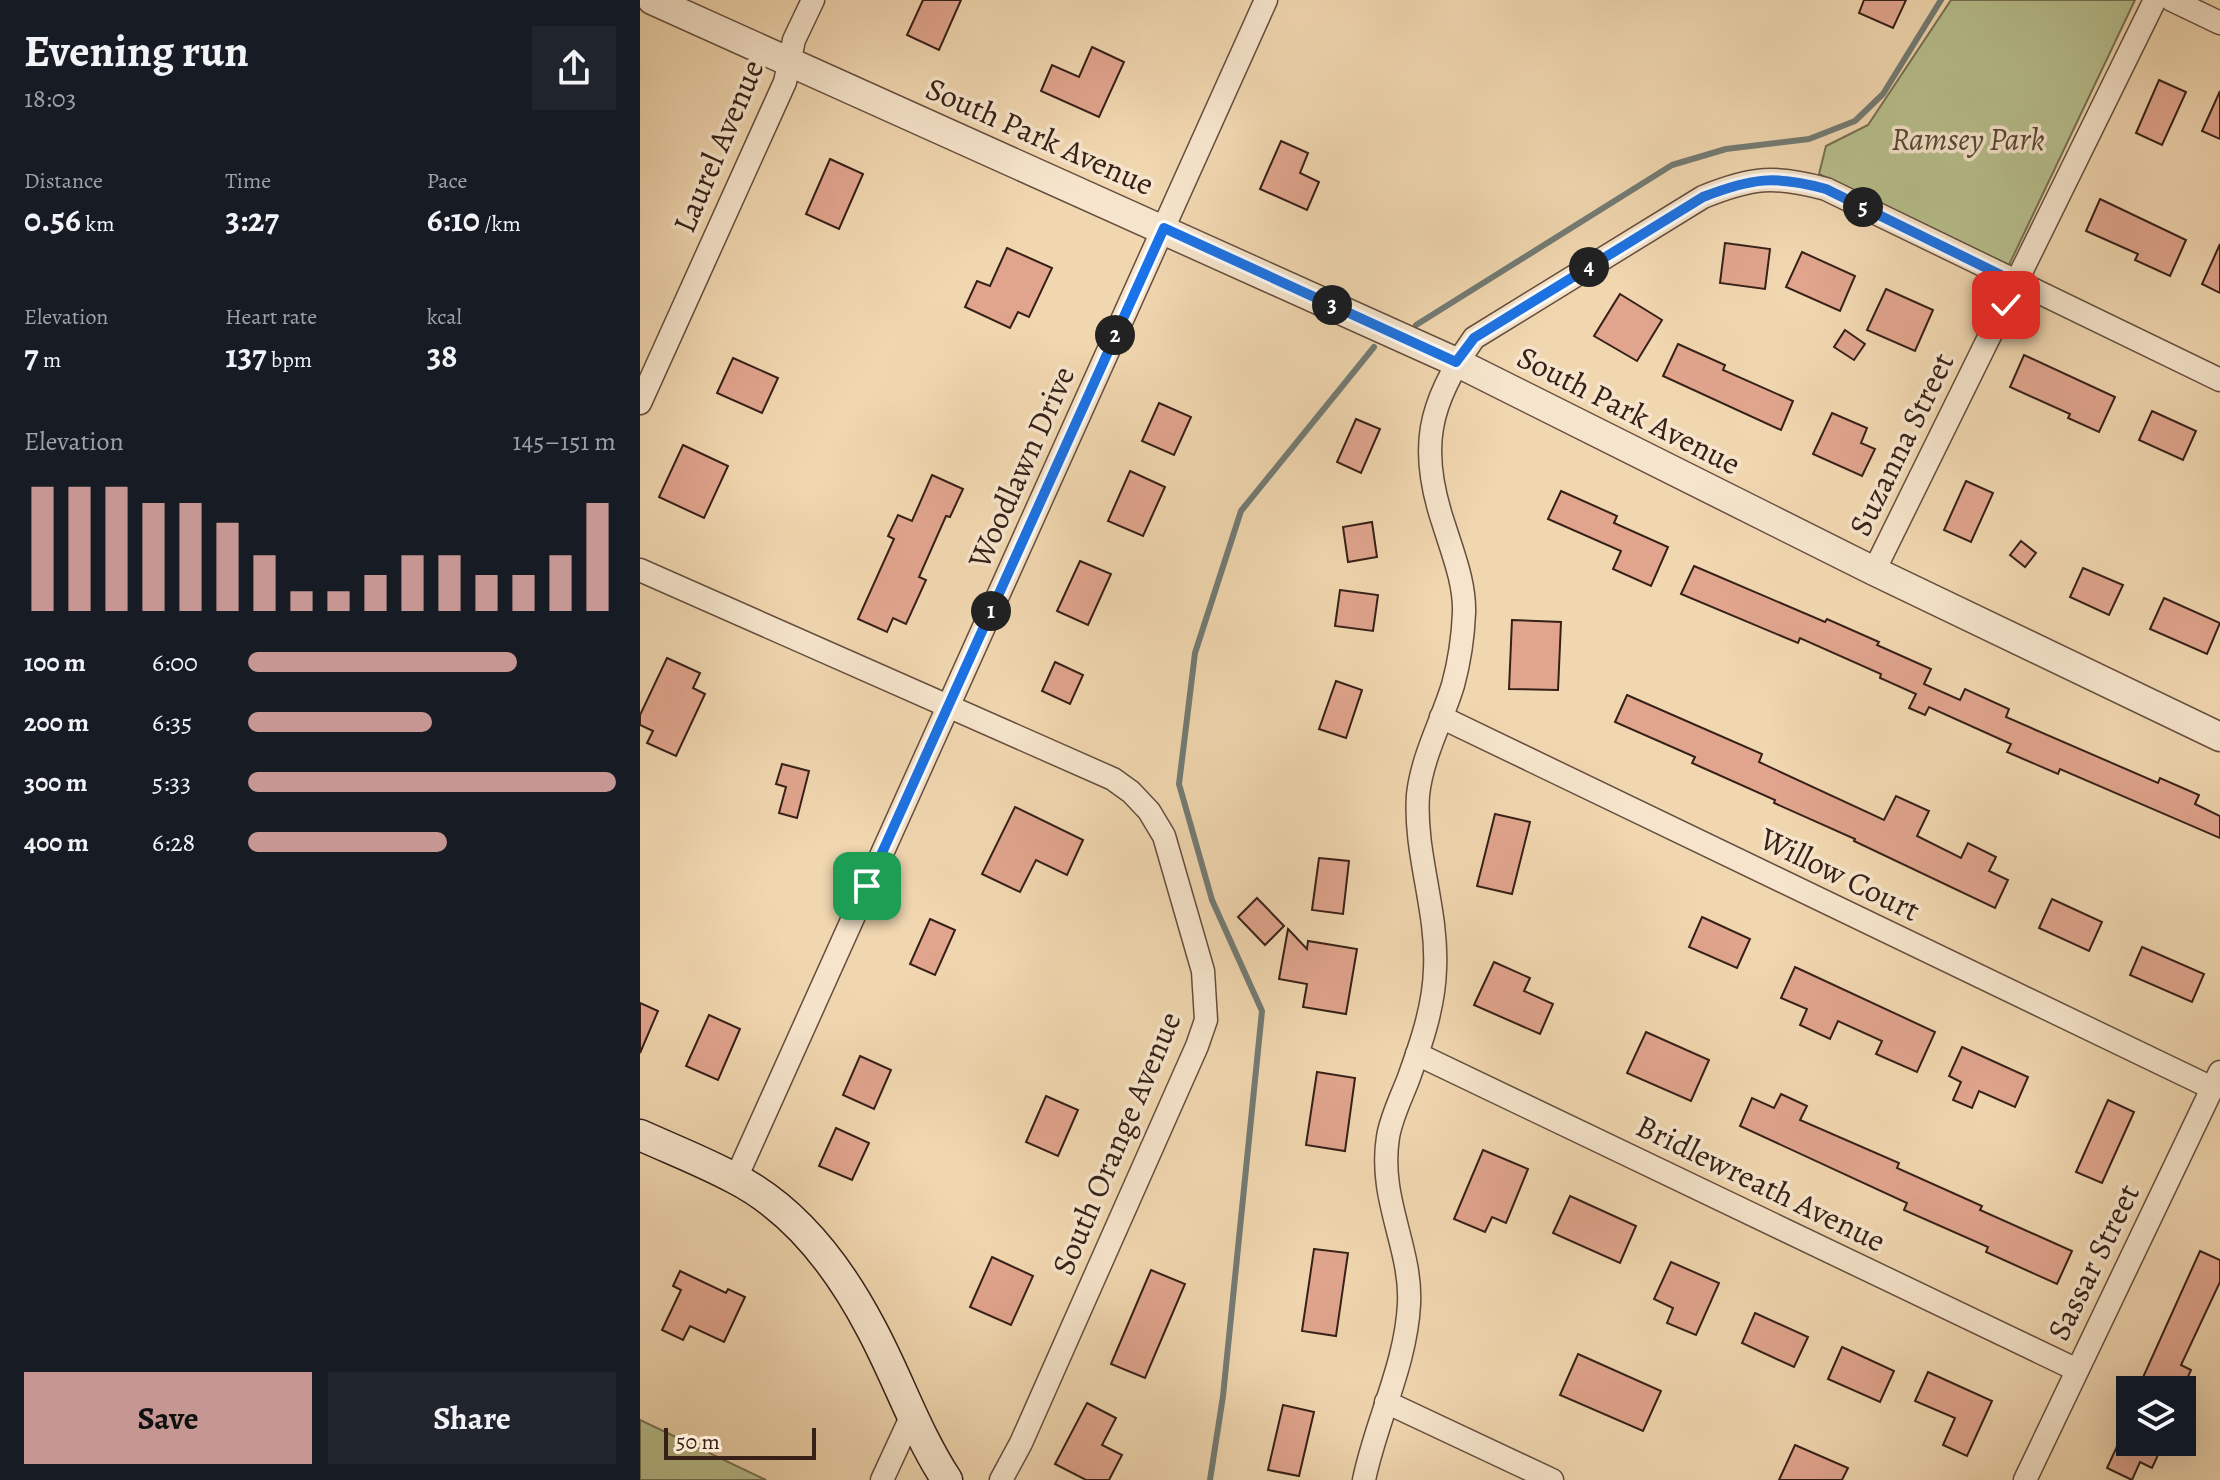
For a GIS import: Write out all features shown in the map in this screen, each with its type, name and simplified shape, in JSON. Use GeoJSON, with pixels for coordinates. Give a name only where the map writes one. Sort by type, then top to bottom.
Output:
{"type":"FeatureCollection","features":[{"type":"Feature","properties":{"kind":"main road"},"geometry":{"type":"LineString","coordinates":[[640,1135],[736,1178],[771,1202],[821,1250],[872,1329],[932,1458],[947,1480]]}},
{"type":"Feature","properties":{"kind":"street","name":"South Park Avenue"},"geometry":{"type":"LineString","coordinates":[[652,0],[1456,362],[1874,571],[2220,737]]}},
{"type":"Feature","properties":{"kind":"street","name":"Laurel Avenue"},"geometry":{"type":"LineString","coordinates":[[640,403],[785,82],[794,40],[813,0]]}},
{"type":"Feature","properties":{"kind":"street","name":"Woodlawn Drive"},"geometry":{"type":"LineString","coordinates":[[736,1178],[1266,0]]}},
{"type":"Feature","properties":{"kind":"street","name":"Suzanna Street"},"geometry":{"type":"LineString","coordinates":[[1874,571],[2155,0]]}},
{"type":"Feature","properties":{"kind":"street"},"geometry":{"type":"LineString","coordinates":[[2172,0],[2220,23]]}},
{"type":"Feature","properties":{"kind":"street"},"geometry":{"type":"LineString","coordinates":[[1364,1480],[1398,1361],[1409,1302],[1389,1198],[1386,1159],[1388,1135],[1417,1054],[1434,991],[1435,935],[1417,817],[1418,803],[1425,764],[1453,683],[1464,611],[1459,571],[1438,509],[1429,450],[1431,420],[1456,362],[1474,338],[1703,197],[1733,185],[1762,179],[1796,181],[1826,189],[2220,380]]}},
{"type":"Feature","properties":{"kind":"street","name":"South Orange Avenue"},"geometry":{"type":"LineString","coordinates":[[640,570],[1113,779],[1149,811],[1164,836],[1203,971],[1206,1020],[1021,1443],[1001,1480]]}},
{"type":"Feature","properties":{"kind":"street","name":"Willow Court"},"geometry":{"type":"LineString","coordinates":[[1441,717],[2216,1080]]}},
{"type":"Feature","properties":{"kind":"street","name":"Bridlewreath Avenue"},"geometry":{"type":"LineString","coordinates":[[1417,1054],[2077,1370]]}},
{"type":"Feature","properties":{"kind":"street","name":"Sassar Street"},"geometry":{"type":"LineString","coordinates":[[2025,1480],[2216,1080]]}},
{"type":"Feature","properties":{"kind":"street"},"geometry":{"type":"LineString","coordinates":[[1386,1402],[1552,1480]]}},
{"type":"Feature","properties":{"kind":"street"},"geometry":{"type":"LineString","coordinates":[[882,1480],[912,1415]]}},
{"type":"Feature","properties":{"kind":"green space","name":"Ramsey Park"},"geometry":{"type":"Polygon","coordinates":[[[1951,0],[2135,0],[2009,265],[1819,174],[1826,146],[1868,125],[1951,0]]]}},
{"type":"Feature","properties":{"kind":"green space"},"geometry":{"type":"Polygon","coordinates":[[[640,1420],[766,1480],[640,1480],[640,1420]]]}},
{"type":"Feature","properties":{"kind":"building"},"geometry":{"type":"Polygon","coordinates":[[[923,0],[961,0],[939,50],[907,35],[923,0]]]}},
{"type":"Feature","properties":{"kind":"building"},"geometry":{"type":"Polygon","coordinates":[[[1864,0],[1906,0],[1893,28],[1859,13],[1864,0]]]}},
{"type":"Feature","properties":{"kind":"building"},"geometry":{"type":"Polygon","coordinates":[[[1092,47],[1124,62],[1099,117],[1041,91],[1052,65],[1079,77],[1092,47]]]}},
{"type":"Feature","properties":{"kind":"building"},"geometry":{"type":"Polygon","coordinates":[[[2159,80],[2186,92],[2162,145],[2136,133],[2159,80]]]}},
{"type":"Feature","properties":{"kind":"building"},"geometry":{"type":"Polygon","coordinates":[[[2220,91],[2220,139],[2202,131],[2220,91]]]}},
{"type":"Feature","properties":{"kind":"building"},"geometry":{"type":"Polygon","coordinates":[[[1281,141],[1308,153],[1300,173],[1319,182],[1307,210],[1260,189],[1281,141]]]}},
{"type":"Feature","properties":{"kind":"building"},"geometry":{"type":"Polygon","coordinates":[[[830,159],[863,174],[839,229],[806,214],[830,159]]]}},
{"type":"Feature","properties":{"kind":"building"},"geometry":{"type":"Polygon","coordinates":[[[2100,199],[2186,240],[2170,276],[2135,260],[2138,254],[2086,231],[2100,199]]]}},
{"type":"Feature","properties":{"kind":"building"},"geometry":{"type":"Polygon","coordinates":[[[1725,243],[1770,249],[1765,289],[1720,283],[1725,243]]]}},
{"type":"Feature","properties":{"kind":"building"},"geometry":{"type":"Polygon","coordinates":[[[2220,244],[2220,293],[2202,284],[2220,244]]]}},
{"type":"Feature","properties":{"kind":"building"},"geometry":{"type":"Polygon","coordinates":[[[1007,248],[1052,268],[1029,317],[1018,312],[1010,328],[965,307],[977,281],[990,286],[1007,248]]]}},
{"type":"Feature","properties":{"kind":"building"},"geometry":{"type":"Polygon","coordinates":[[[1802,252],[1855,276],[1840,311],[1786,287],[1802,252]]]}},
{"type":"Feature","properties":{"kind":"building"},"geometry":{"type":"Polygon","coordinates":[[[1886,289],[1933,310],[1915,351],[1867,330],[1886,289]]]}},
{"type":"Feature","properties":{"kind":"building"},"geometry":{"type":"Polygon","coordinates":[[[1620,294],[1662,320],[1637,361],[1594,336],[1620,294]]]}},
{"type":"Feature","properties":{"kind":"building"},"geometry":{"type":"Polygon","coordinates":[[[1845,330],[1865,344],[1854,360],[1834,347],[1845,330]]]}},
{"type":"Feature","properties":{"kind":"building"},"geometry":{"type":"Polygon","coordinates":[[[1678,344],[1725,365],[1723,370],[1793,401],[1781,430],[1663,376],[1678,344]]]}},
{"type":"Feature","properties":{"kind":"building"},"geometry":{"type":"Polygon","coordinates":[[[2024,355],[2115,397],[2099,432],[2068,418],[2070,414],[2010,387],[2024,355]]]}},
{"type":"Feature","properties":{"kind":"building"},"geometry":{"type":"Polygon","coordinates":[[[733,358],[778,378],[762,413],[717,393],[733,358]]]}},
{"type":"Feature","properties":{"kind":"building"},"geometry":{"type":"Polygon","coordinates":[[[1159,403],[1191,417],[1174,455],[1142,441],[1159,403]]]}},
{"type":"Feature","properties":{"kind":"building"},"geometry":{"type":"Polygon","coordinates":[[[2152,411],[2196,431],[2183,460],[2139,440],[2152,411]]]}},
{"type":"Feature","properties":{"kind":"building"},"geometry":{"type":"Polygon","coordinates":[[[1832,413],[1867,428],[1861,443],[1875,449],[1862,476],[1813,454],[1832,413]]]}},
{"type":"Feature","properties":{"kind":"building"},"geometry":{"type":"Polygon","coordinates":[[[1356,419],[1380,429],[1361,473],[1337,462],[1356,419]]]}},
{"type":"Feature","properties":{"kind":"building"},"geometry":{"type":"Polygon","coordinates":[[[683,445],[728,466],[704,518],[659,497],[683,445]]]}},
{"type":"Feature","properties":{"kind":"building"},"geometry":{"type":"Polygon","coordinates":[[[1130,471],[1165,487],[1143,536],[1108,521],[1130,471]]]}},
{"type":"Feature","properties":{"kind":"building"},"geometry":{"type":"Polygon","coordinates":[[[932,475],[963,489],[950,517],[946,516],[919,577],[926,580],[906,624],[893,618],[887,632],[858,619],[894,539],[888,536],[898,515],[912,521],[932,475]]]}},
{"type":"Feature","properties":{"kind":"building"},"geometry":{"type":"Polygon","coordinates":[[[1966,481],[1993,493],[1971,542],[1944,530],[1966,481]]]}},
{"type":"Feature","properties":{"kind":"building"},"geometry":{"type":"Polygon","coordinates":[[[1561,491],[1617,516],[1614,523],[1668,547],[1651,586],[1613,569],[1621,551],[1548,519],[1561,491]]]}},
{"type":"Feature","properties":{"kind":"building"},"geometry":{"type":"Polygon","coordinates":[[[1372,522],[1377,557],[1348,562],[1343,527],[1372,522]]]}},
{"type":"Feature","properties":{"kind":"building"},"geometry":{"type":"Polygon","coordinates":[[[2021,541],[2036,553],[2025,567],[2010,555],[2021,541]]]}},
{"type":"Feature","properties":{"kind":"building"},"geometry":{"type":"Polygon","coordinates":[[[1080,561],[1111,574],[1088,625],[1057,611],[1080,561]]]}},
{"type":"Feature","properties":{"kind":"building"},"geometry":{"type":"Polygon","coordinates":[[[1694,566],[1879,642],[1877,645],[1931,669],[1924,684],[1960,700],[1965,689],[2009,709],[2006,717],[2158,783],[2160,778],[2199,795],[2195,804],[2220,816],[2220,838],[2060,769],[2058,774],[2007,752],[2011,744],[1929,707],[1925,715],[1909,708],[1916,694],[1880,678],[1881,674],[1800,638],[1798,643],[1681,594],[1694,566]]]}},
{"type":"Feature","properties":{"kind":"building"},"geometry":{"type":"Polygon","coordinates":[[[2083,568],[2123,585],[2109,615],[2070,597],[2083,568]]]}},
{"type":"Feature","properties":{"kind":"building"},"geometry":{"type":"Polygon","coordinates":[[[1340,590],[1378,595],[1373,631],[1335,626],[1340,590]]]}},
{"type":"Feature","properties":{"kind":"building"},"geometry":{"type":"Polygon","coordinates":[[[2164,598],[2220,623],[2207,654],[2150,629],[2164,598]]]}},
{"type":"Feature","properties":{"kind":"building"},"geometry":{"type":"Polygon","coordinates":[[[1512,620],[1561,622],[1558,690],[1509,689],[1512,620]]]}},
{"type":"Feature","properties":{"kind":"building"},"geometry":{"type":"Polygon","coordinates":[[[667,658],[700,673],[693,688],[705,694],[676,756],[647,743],[653,731],[640,725],[640,715],[667,658]]]}},
{"type":"Feature","properties":{"kind":"building"},"geometry":{"type":"Polygon","coordinates":[[[1055,662],[1083,675],[1070,704],[1042,691],[1055,662]]]}},
{"type":"Feature","properties":{"kind":"building"},"geometry":{"type":"Polygon","coordinates":[[[1336,681],[1362,690],[1346,738],[1319,729],[1336,681]]]}},
{"type":"Feature","properties":{"kind":"building"},"geometry":{"type":"Polygon","coordinates":[[[1627,695],[1762,754],[1759,762],[1884,820],[1896,796],[1929,811],[1917,836],[1961,858],[1968,843],[1996,857],[1989,871],[2008,880],[1995,908],[1774,803],[1775,800],[1692,763],[1695,757],[1615,722],[1627,695]]]}},
{"type":"Feature","properties":{"kind":"building"},"geometry":{"type":"Polygon","coordinates":[[[782,764],[809,771],[797,818],[779,813],[786,787],[776,784],[782,764]]]}},
{"type":"Feature","properties":{"kind":"building"},"geometry":{"type":"Polygon","coordinates":[[[1015,807],[1083,840],[1067,875],[1036,860],[1020,892],[982,874],[1015,807]]]}},
{"type":"Feature","properties":{"kind":"building"},"geometry":{"type":"Polygon","coordinates":[[[1495,814],[1530,822],[1512,894],[1477,886],[1495,814]]]}},
{"type":"Feature","properties":{"kind":"building"},"geometry":{"type":"Polygon","coordinates":[[[1319,858],[1349,861],[1343,914],[1312,910],[1319,858]]]}},
{"type":"Feature","properties":{"kind":"building"},"geometry":{"type":"Polygon","coordinates":[[[1257,898],[1284,926],[1265,945],[1238,917],[1257,898]]]}},
{"type":"Feature","properties":{"kind":"building"},"geometry":{"type":"Polygon","coordinates":[[[2052,899],[2102,922],[2089,951],[2039,928],[2052,899]]]}},
{"type":"Feature","properties":{"kind":"building"},"geometry":{"type":"Polygon","coordinates":[[[1702,917],[1750,939],[1737,968],[1689,947],[1702,917]]]}},
{"type":"Feature","properties":{"kind":"building"},"geometry":{"type":"Polygon","coordinates":[[[930,919],[955,930],[935,975],[910,964],[930,919]]]}},
{"type":"Feature","properties":{"kind":"building"},"geometry":{"type":"Polygon","coordinates":[[[1288,929],[1307,949],[1308,941],[1357,949],[1346,1014],[1303,1007],[1307,984],[1279,979],[1288,929]]]}},
{"type":"Feature","properties":{"kind":"building"},"geometry":{"type":"Polygon","coordinates":[[[2142,947],[2204,974],[2192,1002],[2130,975],[2142,947]]]}},
{"type":"Feature","properties":{"kind":"building"},"geometry":{"type":"Polygon","coordinates":[[[1494,962],[1530,978],[1524,991],[1553,1004],[1540,1034],[1474,1005],[1494,962]]]}},
{"type":"Feature","properties":{"kind":"building"},"geometry":{"type":"Polygon","coordinates":[[[1795,967],[1935,1032],[1917,1072],[1876,1054],[1882,1041],[1838,1021],[1830,1039],[1800,1025],[1807,1009],[1781,998],[1795,967]]]}},
{"type":"Feature","properties":{"kind":"building"},"geometry":{"type":"Polygon","coordinates":[[[640,1003],[658,1011],[640,1053],[640,1003]]]}},
{"type":"Feature","properties":{"kind":"building"},"geometry":{"type":"Polygon","coordinates":[[[709,1015],[740,1029],[718,1080],[686,1066],[709,1015]]]}},
{"type":"Feature","properties":{"kind":"building"},"geometry":{"type":"Polygon","coordinates":[[[1646,1032],[1709,1060],[1691,1101],[1627,1073],[1646,1032]]]}},
{"type":"Feature","properties":{"kind":"building"},"geometry":{"type":"Polygon","coordinates":[[[1962,1047],[2028,1077],[2015,1107],[1979,1091],[1972,1108],[1953,1100],[1961,1082],[1949,1076],[1962,1047]]]}},
{"type":"Feature","properties":{"kind":"building"},"geometry":{"type":"Polygon","coordinates":[[[860,1056],[891,1070],[874,1109],[843,1095],[860,1056]]]}},
{"type":"Feature","properties":{"kind":"building"},"geometry":{"type":"Polygon","coordinates":[[[1317,1072],[1355,1078],[1345,1151],[1306,1145],[1317,1072]]]}},
{"type":"Feature","properties":{"kind":"building"},"geometry":{"type":"Polygon","coordinates":[[[1781,1094],[1807,1106],[1800,1120],[1899,1163],[1897,1168],[2072,1251],[2057,1284],[1986,1252],[1988,1247],[1904,1210],[1907,1203],[1740,1126],[1752,1098],[1774,1108],[1781,1094]]]}},
{"type":"Feature","properties":{"kind":"building"},"geometry":{"type":"Polygon","coordinates":[[[1046,1096],[1078,1110],[1058,1156],[1026,1142],[1046,1096]]]}},
{"type":"Feature","properties":{"kind":"building"},"geometry":{"type":"Polygon","coordinates":[[[2108,1100],[2134,1112],[2102,1183],[2076,1172],[2108,1100]]]}},
{"type":"Feature","properties":{"kind":"building"},"geometry":{"type":"Polygon","coordinates":[[[836,1128],[869,1143],[852,1180],[819,1166],[836,1128]]]}},
{"type":"Feature","properties":{"kind":"building"},"geometry":{"type":"Polygon","coordinates":[[[1483,1150],[1528,1169],[1506,1223],[1492,1217],[1485,1232],[1454,1219],[1483,1150]]]}},
{"type":"Feature","properties":{"kind":"building"},"geometry":{"type":"Polygon","coordinates":[[[1570,1196],[1636,1226],[1620,1263],[1553,1233],[1570,1196]]]}},
{"type":"Feature","properties":{"kind":"building"},"geometry":{"type":"Polygon","coordinates":[[[1314,1249],[1348,1253],[1336,1336],[1302,1331],[1314,1249]]]}},
{"type":"Feature","properties":{"kind":"building"},"geometry":{"type":"Polygon","coordinates":[[[2200,1251],[2220,1260],[2220,1282],[2181,1365],[2191,1370],[2188,1376],[2144,1376],[2200,1251]]]}},
{"type":"Feature","properties":{"kind":"building"},"geometry":{"type":"Polygon","coordinates":[[[992,1257],[1033,1276],[1011,1325],[970,1307],[992,1257]]]}},
{"type":"Feature","properties":{"kind":"building"},"geometry":{"type":"Polygon","coordinates":[[[1671,1262],[1719,1283],[1696,1335],[1667,1323],[1673,1308],[1654,1299],[1671,1262]]]}},
{"type":"Feature","properties":{"kind":"building"},"geometry":{"type":"Polygon","coordinates":[[[1151,1270],[1185,1284],[1145,1378],[1111,1364],[1151,1270]]]}},
{"type":"Feature","properties":{"kind":"building"},"geometry":{"type":"Polygon","coordinates":[[[680,1271],[726,1293],[728,1289],[745,1297],[724,1342],[690,1326],[683,1340],[662,1330],[681,1290],[673,1286],[680,1271]]]}},
{"type":"Feature","properties":{"kind":"building"},"geometry":{"type":"Polygon","coordinates":[[[1755,1313],[1808,1337],[1794,1367],[1742,1343],[1755,1313]]]}},
{"type":"Feature","properties":{"kind":"building"},"geometry":{"type":"Polygon","coordinates":[[[1842,1347],[1894,1371],[1880,1402],[1828,1379],[1842,1347]]]}},
{"type":"Feature","properties":{"kind":"building"},"geometry":{"type":"Polygon","coordinates":[[[1578,1354],[1661,1391],[1643,1431],[1560,1395],[1578,1354]]]}},
{"type":"Feature","properties":{"kind":"building"},"geometry":{"type":"Polygon","coordinates":[[[1928,1372],[1992,1401],[1967,1456],[1943,1445],[1955,1418],[1915,1401],[1928,1372]]]}},
{"type":"Feature","properties":{"kind":"building"},"geometry":{"type":"Polygon","coordinates":[[[1087,1403],[1116,1418],[1102,1445],[1122,1455],[1109,1480],[1086,1480],[1055,1464],[1087,1403]]]}},
{"type":"Feature","properties":{"kind":"building"},"geometry":{"type":"Polygon","coordinates":[[[1283,1405],[1314,1412],[1299,1476],[1268,1470],[1283,1405]]]}},
{"type":"Feature","properties":{"kind":"building"},"geometry":{"type":"Polygon","coordinates":[[[1795,1445],[1848,1468],[1842,1480],[1779,1480],[1795,1445]]]}},
{"type":"Feature","properties":{"kind":"building"},"geometry":{"type":"Polygon","coordinates":[[[2116,1448],[2116,1456],[2158,1456],[2152,1468],[2140,1462],[2132,1480],[2107,1468],[2116,1448]]]}},
{"type":"Feature","properties":{"kind":"waterway"},"geometry":{"type":"LineString","coordinates":[[1416,325],[1672,165],[1726,149],[1809,139],[1855,121],[1883,94],[1941,0]]}},
{"type":"Feature","properties":{"kind":"waterway"},"geometry":{"type":"LineString","coordinates":[[1210,1480],[1223,1396],[1262,1011],[1212,900],[1179,784],[1195,653],[1241,511],[1374,347]]}},
{"type":"Feature","properties":{"kind":"route"},"geometry":{"type":"LineString","coordinates":[[867,886],[1164,228],[1456,362],[1474,338],[1703,197],[1733,185],[1762,179],[1796,181],[1826,189],[2017,283],[2006,305]]}}]}
